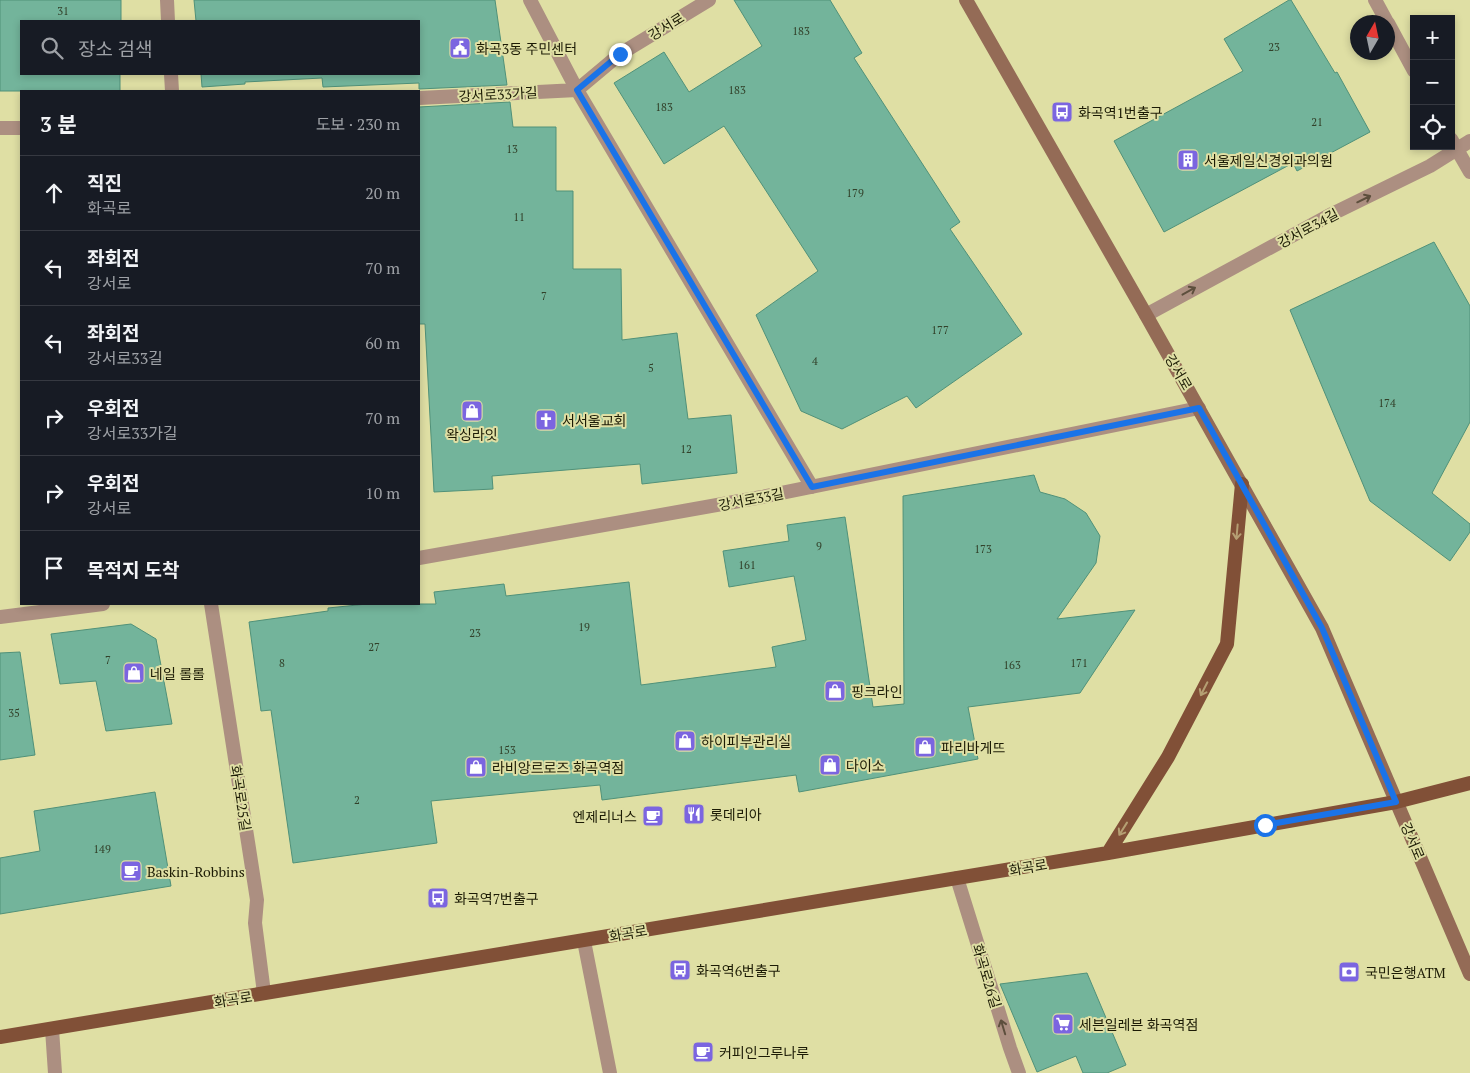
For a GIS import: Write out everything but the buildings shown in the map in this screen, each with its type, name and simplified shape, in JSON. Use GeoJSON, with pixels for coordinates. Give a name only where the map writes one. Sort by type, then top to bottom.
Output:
{"type":"FeatureCollection","features":[{"type":"Feature","properties":{"kind":"main road","name":"강서로"},"geometry":{"type":"LineString","coordinates":[[966,0],[1322,628],[1470,974]]}},
{"type":"Feature","properties":{"kind":"main road"},"geometry":{"type":"LineString","coordinates":[[1108,853],[1168,757],[1227,644],[1242,484]]}},
{"type":"Feature","properties":{"kind":"main road","name":"화곡로"},"geometry":{"type":"LineString","coordinates":[[0,1037],[1108,853],[1396,802],[1470,783]]}},
{"type":"Feature","properties":{"kind":"street"},"geometry":{"type":"LineString","coordinates":[[167,0],[168,20]]}},
{"type":"Feature","properties":{"kind":"street"},"geometry":{"type":"LineString","coordinates":[[530,0],[577,90],[812,487]]}},
{"type":"Feature","properties":{"kind":"street","name":"강서로"},"geometry":{"type":"LineString","coordinates":[[577,90],[620,54],[709,0]]}},
{"type":"Feature","properties":{"kind":"street"},"geometry":{"type":"LineString","coordinates":[[1375,0],[1383,15]]}},
{"type":"Feature","properties":{"kind":"street"},"geometry":{"type":"LineString","coordinates":[[1395,37],[1410,64]]}},
{"type":"Feature","properties":{"kind":"street"},"geometry":{"type":"LineString","coordinates":[[171,75],[172,90]]}},
{"type":"Feature","properties":{"kind":"street","name":"강서로33가길"},"geometry":{"type":"LineString","coordinates":[[420,98],[577,90]]}},
{"type":"Feature","properties":{"kind":"street"},"geometry":{"type":"LineString","coordinates":[[0,128],[20,128]]}},
{"type":"Feature","properties":{"kind":"street","name":"강서로34길"},"geometry":{"type":"LineString","coordinates":[[1455,144],[1470,141]]}},
{"type":"Feature","properties":{"kind":"street"},"geometry":{"type":"LineString","coordinates":[[1455,146],[1470,172]]}},
{"type":"Feature","properties":{"kind":"street","name":"강서로34길"},"geometry":{"type":"LineString","coordinates":[[1146,315],[1332,214],[1430,166],[1447,150]]}},
{"type":"Feature","properties":{"kind":"street","name":"강서로33길"},"geometry":{"type":"LineString","coordinates":[[420,558],[812,487],[1199,408]]}},
{"type":"Feature","properties":{"kind":"street"},"geometry":{"type":"LineString","coordinates":[[0,617],[95,605]]}},
{"type":"Feature","properties":{"kind":"street","name":"화곡로25길"},"geometry":{"type":"LineString","coordinates":[[210,605],[256,900],[255,923],[264,993]]}},
{"type":"Feature","properties":{"kind":"street","name":"화곡로26길"},"geometry":{"type":"LineString","coordinates":[[957,878],[1019,1073]]}},
{"type":"Feature","properties":{"kind":"street"},"geometry":{"type":"LineString","coordinates":[[584,941],[610,1073]]}},
{"type":"Feature","properties":{"kind":"street"},"geometry":{"type":"LineString","coordinates":[[52,1029],[55,1073]]}},
{"type":"Feature","properties":{"kind":"place","name":"화곡3동 주민센터"},"geometry":{"type":"Point","coordinates":[460,48]}},
{"type":"Feature","properties":{"kind":"place","name":"화곡역1번출구"},"geometry":{"type":"Point","coordinates":[1062,112]}},
{"type":"Feature","properties":{"kind":"place","name":"서울제일신경외과의원"},"geometry":{"type":"Point","coordinates":[1188,160]}},
{"type":"Feature","properties":{"kind":"place","name":"왁싱라잇"},"geometry":{"type":"Point","coordinates":[472,411]}},
{"type":"Feature","properties":{"kind":"place","name":"서서울교회"},"geometry":{"type":"Point","coordinates":[546,420]}},
{"type":"Feature","properties":{"kind":"place","name":"네일 롤롤"},"geometry":{"type":"Point","coordinates":[134,673]}},
{"type":"Feature","properties":{"kind":"place","name":"핑크라인"},"geometry":{"type":"Point","coordinates":[835,691]}},
{"type":"Feature","properties":{"kind":"place","name":"하이피부관리실"},"geometry":{"type":"Point","coordinates":[685,741]}},
{"type":"Feature","properties":{"kind":"place","name":"파리바게뜨"},"geometry":{"type":"Point","coordinates":[925,747]}},
{"type":"Feature","properties":{"kind":"place","name":"다이소"},"geometry":{"type":"Point","coordinates":[830,765]}},
{"type":"Feature","properties":{"kind":"place","name":"라비앙르로즈 화곡역점"},"geometry":{"type":"Point","coordinates":[476,767]}},
{"type":"Feature","properties":{"kind":"place","name":"롯데리아"},"geometry":{"type":"Point","coordinates":[694,814]}},
{"type":"Feature","properties":{"kind":"place","name":"엔제리너스"},"geometry":{"type":"Point","coordinates":[653,816]}},
{"type":"Feature","properties":{"kind":"place","name":"Baskin-Robbins"},"geometry":{"type":"Point","coordinates":[131,871]}},
{"type":"Feature","properties":{"kind":"place","name":"화곡역7번출구"},"geometry":{"type":"Point","coordinates":[438,898]}},
{"type":"Feature","properties":{"kind":"place","name":"화곡역6번출구"},"geometry":{"type":"Point","coordinates":[680,970]}},
{"type":"Feature","properties":{"kind":"place","name":"국민은행ATM"},"geometry":{"type":"Point","coordinates":[1349,972]}},
{"type":"Feature","properties":{"kind":"place","name":"세븐일레븐 화곡역점"},"geometry":{"type":"Point","coordinates":[1063,1024]}},
{"type":"Feature","properties":{"kind":"place","name":"커피인그루나루"},"geometry":{"type":"Point","coordinates":[703,1052]}},
{"type":"Feature","properties":{"kind":"route"},"geometry":{"type":"LineString","coordinates":[[620,54],[577,90],[812,487],[1199,408],[1322,628],[1396,802],[1265,825]]}}]}
